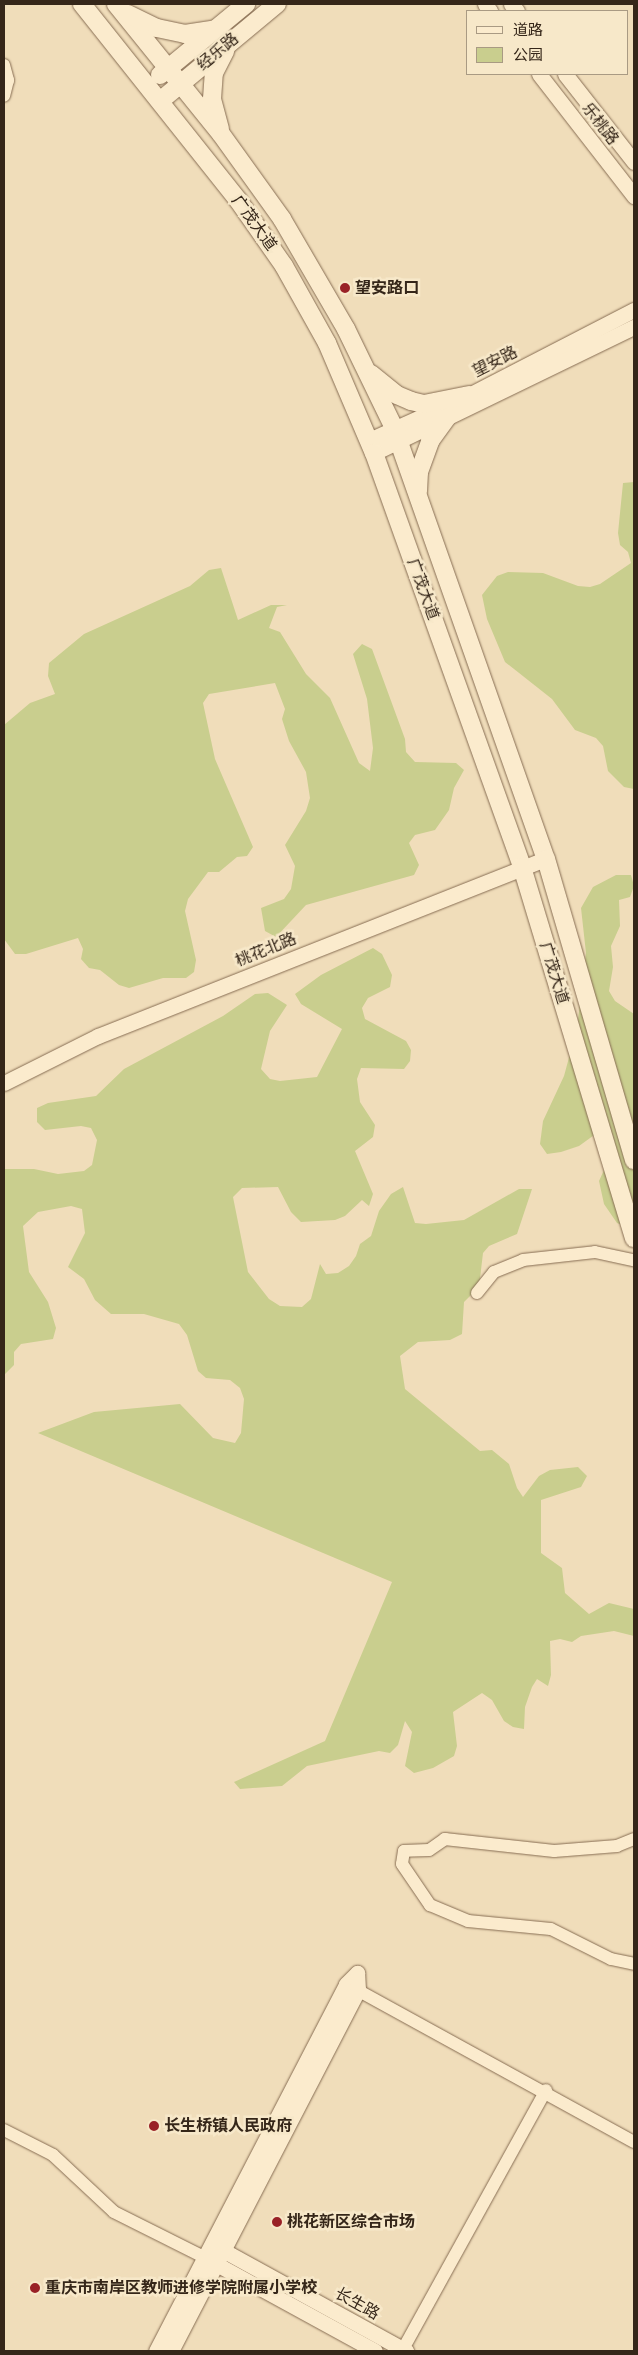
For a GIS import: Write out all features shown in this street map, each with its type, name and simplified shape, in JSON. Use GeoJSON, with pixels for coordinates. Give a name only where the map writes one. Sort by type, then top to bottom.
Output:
{"type":"FeatureCollection","features":[{"type":"Feature","properties":{"kind":"main road","name":"广茂大道"},"geometry":{"type":"LineString","coordinates":[[82,4],[148,85],[284,266],[327,343],[372,446],[522,867],[634,1240]]}},
{"type":"Feature","properties":{"kind":"main road","name":"经乐路"},"geometry":{"type":"LineString","coordinates":[[148,85],[246,4]]}},
{"type":"Feature","properties":{"kind":"main road","name":"经乐路"},"geometry":{"type":"LineString","coordinates":[[160,101],[277,4]]}},
{"type":"Feature","properties":{"kind":"main road","name":"广茂大道"},"geometry":{"type":"LineString","coordinates":[[119,8],[221,134],[295,240],[365,368],[396,434],[546,859],[634,1160]]}},
{"type":"Feature","properties":{"kind":"main road"},"geometry":{"type":"LineString","coordinates":[[119,8],[157,28],[185,34],[215,29]]}},
{"type":"Feature","properties":{"kind":"main road"},"geometry":{"type":"LineString","coordinates":[[221,134],[212,99],[214,73],[229,44]]}},
{"type":"Feature","properties":{"kind":"main road"},"geometry":{"type":"LineString","coordinates":[[365,368],[397,395],[411,401],[424,404],[469,395]]}},
{"type":"Feature","properties":{"kind":"main road"},"geometry":{"type":"LineString","coordinates":[[417,494],[419,472],[430,441],[447,418]]}},
{"type":"Feature","properties":{"kind":"street"},"geometry":{"type":"LineString","coordinates":[[4,65],[8,80],[4,96]]}},
{"type":"Feature","properties":{"kind":"street","name":"乐桃路"},"geometry":{"type":"LineString","coordinates":[[540,75],[634,196]]}},
{"type":"Feature","properties":{"kind":"street","name":"乐桃路"},"geometry":{"type":"LineString","coordinates":[[566,75],[634,162]]}},
{"type":"Feature","properties":{"kind":"street","name":"望安路"},"geometry":{"type":"LineString","coordinates":[[372,446],[634,310]]}},
{"type":"Feature","properties":{"kind":"street","name":"望安路"},"geometry":{"type":"LineString","coordinates":[[396,434],[447,418],[634,326]]}},
{"type":"Feature","properties":{"kind":"street","name":"桃花北路"},"geometry":{"type":"LineString","coordinates":[[4,1083],[98,1036],[546,859]]}},
{"type":"Feature","properties":{"kind":"street"},"geometry":{"type":"LineString","coordinates":[[477,1293],[494,1272],[524,1260],[595,1252],[634,1260]]}},
{"type":"Feature","properties":{"kind":"street"},"geometry":{"type":"LineString","coordinates":[[634,1839],[617,1846],[554,1851],[445,1839],[429,1850],[404,1851],[402,1864],[430,1905],[468,1921],[551,1929],[611,1959],[634,1964]]}},
{"type":"Feature","properties":{"kind":"street"},"geometry":{"type":"LineString","coordinates":[[171,2351],[215,2254],[352,1987],[546,2090],[634,2142]]}},
{"type":"Feature","properties":{"kind":"street"},"geometry":{"type":"LineString","coordinates":[[404,2351],[546,2090]]}},
{"type":"Feature","properties":{"kind":"street"},"geometry":{"type":"LineString","coordinates":[[4,2130],[53,2154],[114,2212],[215,2254]]}},
{"type":"Feature","properties":{"kind":"street"},"geometry":{"type":"LineString","coordinates":[[156,2351],[215,2254]]}},
{"type":"Feature","properties":{"kind":"street","name":"长生路"},"geometry":{"type":"LineString","coordinates":[[215,2254],[404,2351]]}},
{"type":"Feature","properties":{"kind":"street","name":"长生路"},"geometry":{"type":"LineString","coordinates":[[215,2254],[375,2351]]}},
{"type":"Feature","properties":{"kind":"green space"},"geometry":{"type":"Polygon","coordinates":[[[634,482],[634,789],[624,787],[608,771],[603,746],[596,738],[575,730],[552,699],[505,662],[487,619],[482,595],[497,576],[508,572],[543,573],[578,586],[590,587],[600,584],[631,563],[628,552],[620,545],[618,533],[623,483],[634,482]]]}},
{"type":"Feature","properties":{"kind":"green space"},"geometry":{"type":"Polygon","coordinates":[[[221,568],[238,620],[271,605],[287,605],[277,607],[269,628],[280,632],[306,674],[330,698],[359,763],[370,771],[373,748],[367,699],[353,654],[362,644],[372,649],[405,739],[406,752],[415,762],[456,763],[464,770],[454,788],[449,810],[435,830],[415,835],[409,843],[419,865],[414,875],[306,905],[276,937],[265,931],[261,908],[284,899],[291,889],[295,866],[285,845],[306,811],[310,798],[306,772],[289,741],[282,719],[285,709],[275,683],[209,694],[203,703],[215,759],[253,847],[247,856],[237,857],[219,872],[208,872],[188,899],[185,911],[196,960],[194,972],[186,978],[163,978],[129,988],[119,985],[100,970],[89,968],[81,959],[83,949],[78,938],[26,954],[15,954],[4,939],[4,725],[30,703],[55,694],[48,676],[49,663],[84,634],[190,586],[209,570],[221,568]]]}},
{"type":"Feature","properties":{"kind":"green space"},"geometry":{"type":"Polygon","coordinates":[[[616,875],[631,875],[634,886],[630,897],[619,900],[620,926],[611,946],[613,967],[609,991],[615,1001],[634,1014],[634,1230],[617,1223],[604,1204],[599,1181],[605,1168],[597,1133],[579,1146],[561,1152],[547,1154],[540,1144],[543,1121],[564,1076],[577,1028],[586,953],[581,908],[593,887],[616,875]]]}},
{"type":"Feature","properties":{"kind":"green space"},"geometry":{"type":"Polygon","coordinates":[[[373,948],[382,954],[392,975],[390,987],[368,998],[362,1008],[365,1019],[406,1041],[411,1050],[410,1061],[404,1069],[361,1068],[357,1079],[360,1102],[375,1125],[373,1137],[355,1151],[373,1194],[369,1206],[362,1200],[345,1216],[335,1220],[301,1222],[291,1212],[278,1187],[242,1188],[233,1197],[248,1272],[269,1299],[280,1306],[302,1307],[311,1299],[320,1264],[326,1274],[338,1273],[349,1266],[356,1256],[360,1244],[371,1236],[379,1211],[391,1194],[403,1187],[415,1223],[426,1224],[464,1220],[519,1189],[532,1189],[517,1234],[489,1246],[483,1253],[479,1287],[464,1302],[462,1334],[450,1340],[418,1342],[400,1356],[405,1389],[480,1451],[492,1450],[509,1464],[517,1488],[523,1497],[539,1476],[550,1470],[578,1467],[587,1476],[581,1487],[541,1500],[541,1553],[562,1568],[565,1593],[589,1614],[609,1603],[634,1609],[634,1636],[614,1631],[581,1636],[572,1642],[560,1639],[550,1641],[551,1675],[548,1686],[537,1679],[532,1687],[525,1707],[524,1729],[513,1727],[504,1721],[492,1700],[482,1693],[453,1712],[457,1746],[454,1756],[433,1768],[414,1773],[405,1766],[412,1732],[405,1721],[398,1745],[390,1753],[379,1751],[307,1766],[282,1786],[240,1789],[234,1782],[325,1741],[392,1582],[38,1433],[94,1412],[180,1404],[213,1438],[235,1443],[241,1433],[244,1399],[240,1388],[230,1380],[206,1378],[198,1371],[187,1335],[179,1324],[144,1314],[111,1314],[95,1300],[84,1279],[68,1267],[85,1233],[82,1209],[71,1206],[38,1212],[23,1226],[29,1272],[48,1302],[56,1328],[53,1339],[21,1344],[14,1352],[14,1365],[4,1375],[4,1169],[34,1169],[58,1174],[84,1171],[92,1165],[97,1140],[91,1128],[81,1126],[45,1130],[37,1122],[37,1108],[48,1103],[96,1096],[124,1069],[223,1016],[255,994],[268,993],[287,1005],[270,1031],[261,1069],[270,1079],[280,1081],[317,1077],[342,1029],[301,1004],[295,994],[321,975],[373,948]]]}},
{"type":"Feature","properties":{"kind":"place","name":"望安路口"},"geometry":{"type":"Point","coordinates":[345,288]}},
{"type":"Feature","properties":{"kind":"place","name":"长生桥镇人民政府"},"geometry":{"type":"Point","coordinates":[154,2126]}},
{"type":"Feature","properties":{"kind":"place","name":"桃花新区综合市场"},"geometry":{"type":"Point","coordinates":[277,2222]}},
{"type":"Feature","properties":{"kind":"place","name":"重庆市南岸区教师进修学院附属小学校"},"geometry":{"type":"Point","coordinates":[35,2288]}}]}
